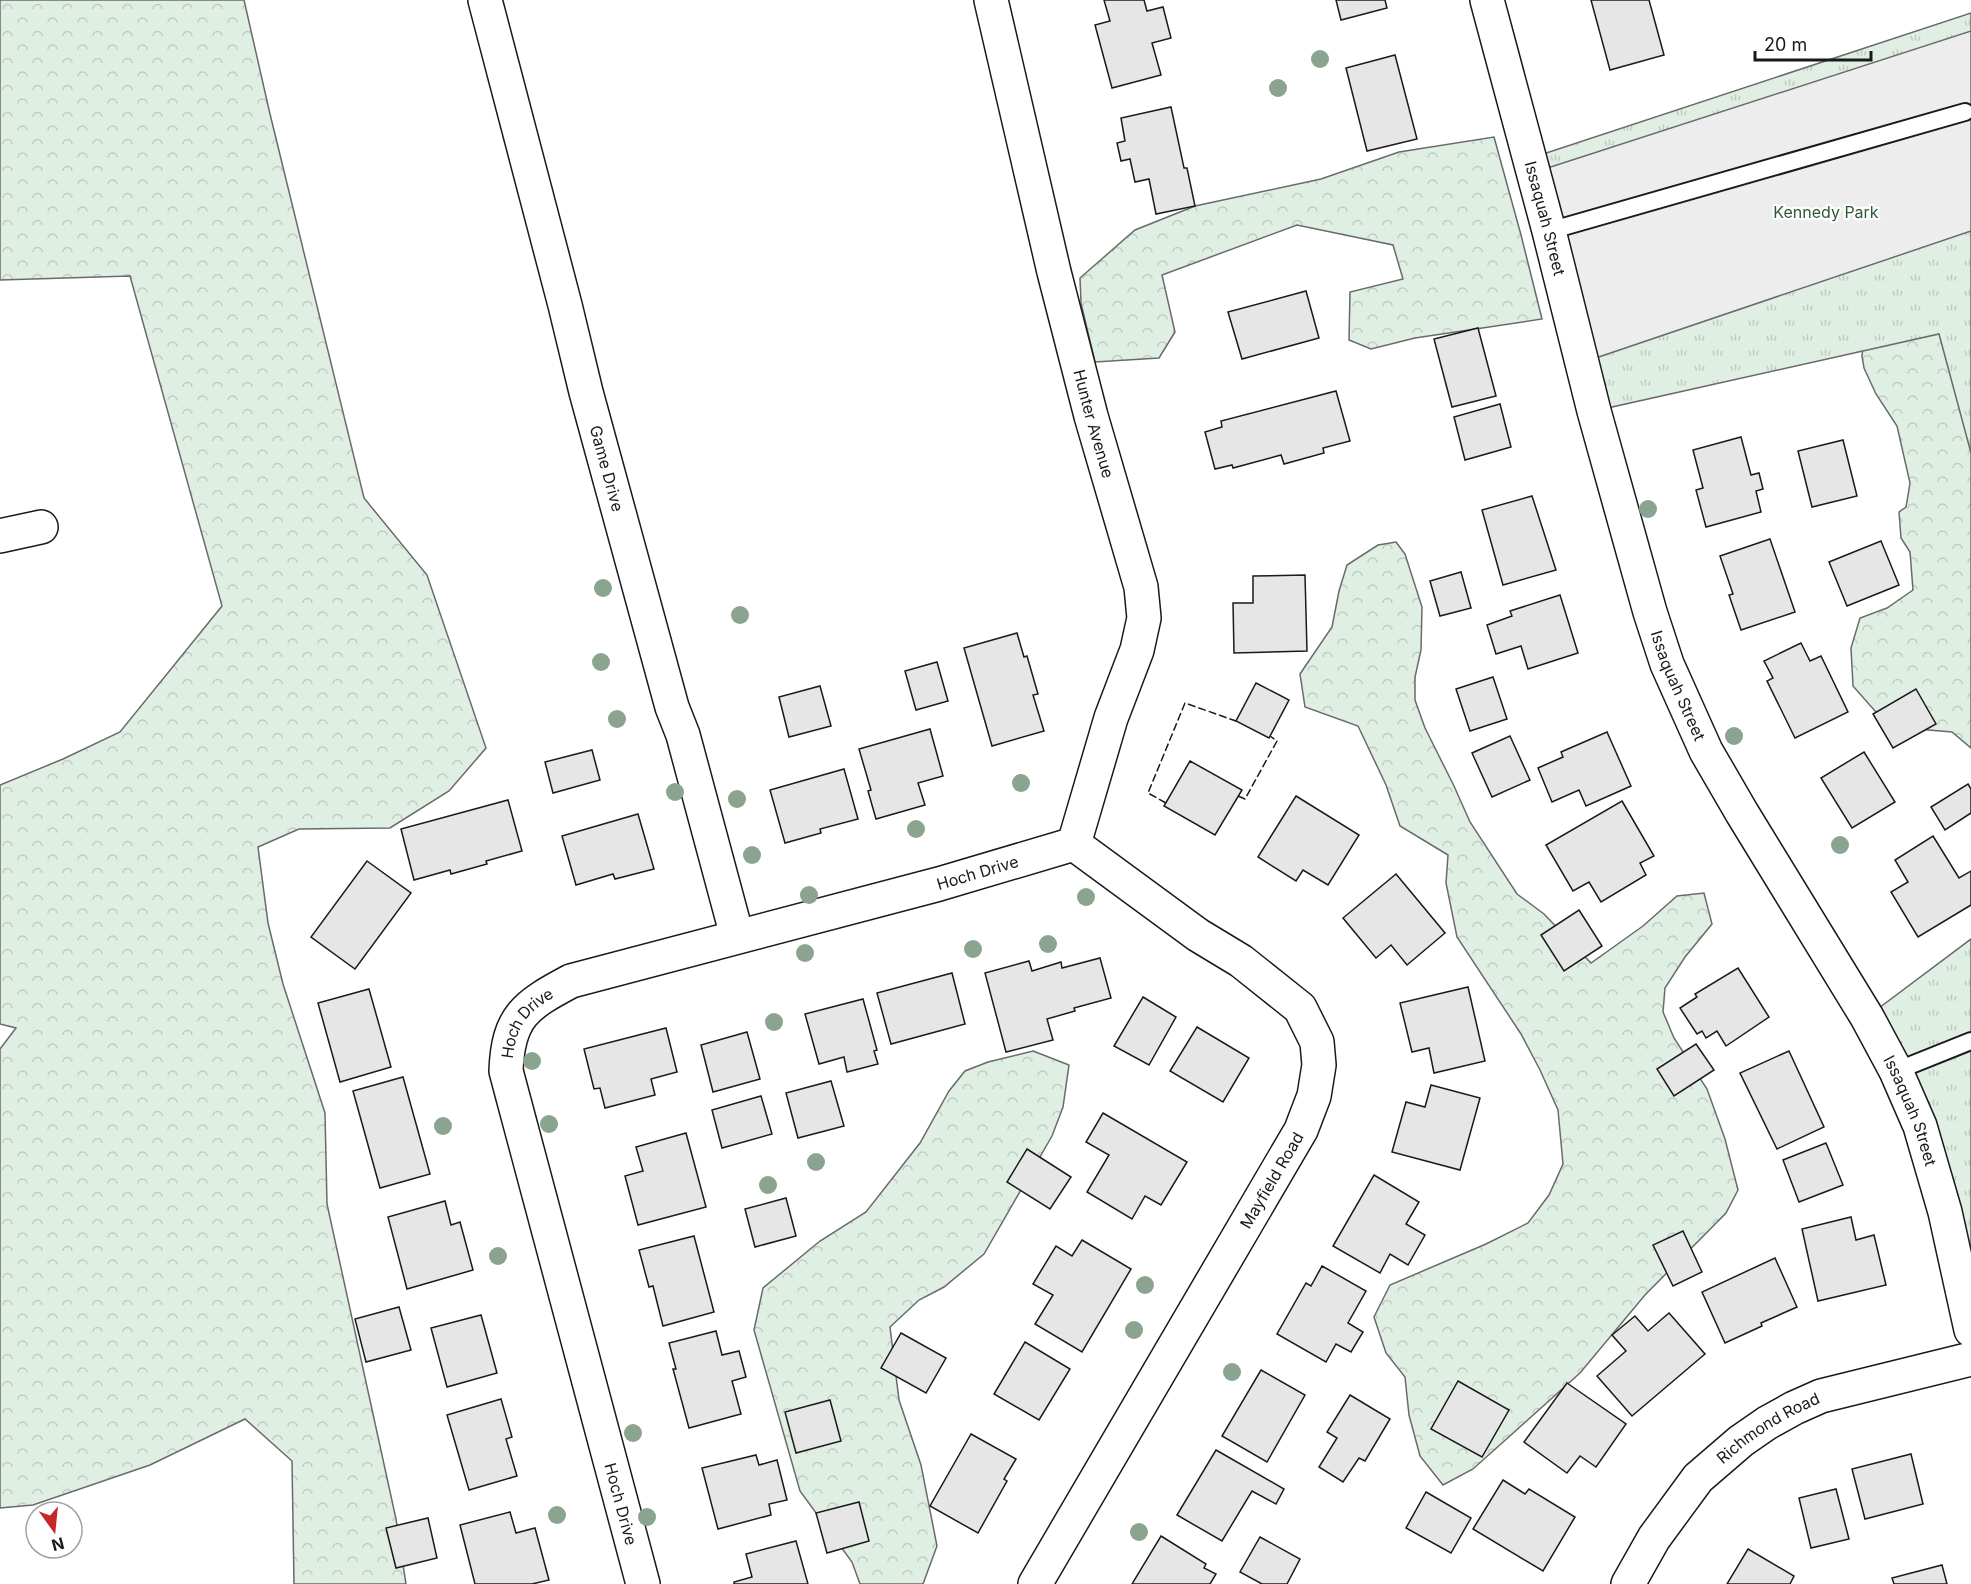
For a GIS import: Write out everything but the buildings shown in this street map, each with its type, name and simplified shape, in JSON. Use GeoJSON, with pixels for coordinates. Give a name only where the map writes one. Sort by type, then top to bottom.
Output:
{"type":"FeatureCollection","features":[{"type":"Feature","properties":{"kind":"street","name":"Game Drive"},"geometry":{"type":"LineString","coordinates":[[485,0],[586,392],[737,936]]}},
{"type":"Feature","properties":{"kind":"street","name":"Hunter Avenue"},"geometry":{"type":"LineString","coordinates":[[991,0],[1054,272],[1091,416],[1141,588],[1144,618],[1137,650],[1111,718],[1074,844]]}},
{"type":"Feature","properties":{"kind":"street","name":"Issaquah Street"},"geometry":{"type":"LineString","coordinates":[[1487,0],[1549,231],[1594,411],[1650,612],[1667,664],[1706,751],[1896,1071],[1923,1137],[1945,1212],[1971,1330]]}},
{"type":"Feature","properties":{"kind":"street"},"geometry":{"type":"LineString","coordinates":[[0,536],[41,527]]}},
{"type":"Feature","properties":{"kind":"street","name":"Hoch Drive"},"geometry":{"type":"LineString","coordinates":[[643,1584],[507,1075],[507,1048],[517,1020],[539,998],[571,981],[939,884],[1074,844]]}},
{"type":"Feature","properties":{"kind":"street","name":"Mayfield Road"},"geometry":{"type":"LineString","coordinates":[[1035,1584],[1301,1130],[1314,1096],[1319,1065],[1317,1042],[1300,1008],[1241,962],[1198,935],[1074,844]]}},
{"type":"Feature","properties":{"kind":"street","name":"Richmond Road"},"geometry":{"type":"LineString","coordinates":[[1628,1584],[1658,1533],[1698,1478],[1763,1425],[1821,1396],[1971,1359]]}},
{"type":"Feature","properties":{"kind":"lane"},"geometry":{"type":"LineString","coordinates":[[1549,231],[1965,112]]}},
{"type":"Feature","properties":{"kind":"lane"},"geometry":{"type":"LineString","coordinates":[[1896,1071],[1971,1041]]}},
{"type":"Feature","properties":{"kind":"green space"},"geometry":{"type":"Polygon","coordinates":[[[0,0],[244,0],[364,498],[427,575],[486,748],[449,791],[390,828],[299,829],[258,847],[268,923],[283,984],[325,1113],[327,1204],[396,1519],[406,1584],[294,1584],[292,1461],[245,1419],[150,1465],[48,1500],[24,1500],[24,1506],[0,1508],[0,1049],[16,1028],[0,1024],[0,785],[120,732],[222,606],[130,276],[0,280],[0,0]]]}},
{"type":"Feature","properties":{"kind":"green space","name":"Kennedy Park"},"geometry":{"type":"Polygon","coordinates":[[[1971,13],[1971,453],[1939,334],[1594,411],[1528,159],[1971,13]]]}},
{"type":"Feature","properties":{"kind":"green space"},"geometry":{"type":"Polygon","coordinates":[[[1494,137],[1542,319],[1415,338],[1371,349],[1349,340],[1350,292],[1403,279],[1393,245],[1297,225],[1162,275],[1175,332],[1159,358],[1095,362],[1081,303],[1080,278],[1135,230],[1195,206],[1321,179],[1399,152],[1494,137]]]}},
{"type":"Feature","properties":{"kind":"green space"},"geometry":{"type":"Polygon","coordinates":[[[1865,327],[1932,327],[1951,341],[1971,388],[1971,748],[1952,732],[1905,728],[1875,711],[1853,686],[1851,648],[1860,618],[1887,608],[1913,590],[1910,552],[1901,538],[1899,512],[1906,507],[1910,483],[1897,426],[1876,394],[1864,368],[1862,356],[1865,327]]]}},
{"type":"Feature","properties":{"kind":"green space"},"geometry":{"type":"Polygon","coordinates":[[[1396,542],[1405,554],[1422,607],[1421,650],[1415,677],[1415,700],[1425,728],[1470,822],[1517,894],[1544,914],[1591,963],[1643,926],[1677,896],[1704,893],[1712,924],[1685,957],[1665,988],[1663,1012],[1674,1038],[1707,1089],[1725,1139],[1738,1190],[1726,1213],[1645,1295],[1580,1373],[1473,1469],[1443,1485],[1420,1456],[1409,1415],[1405,1377],[1386,1353],[1374,1317],[1390,1285],[1486,1244],[1528,1223],[1549,1195],[1563,1164],[1558,1110],[1540,1070],[1521,1034],[1457,937],[1446,883],[1448,855],[1400,826],[1386,785],[1358,726],[1305,707],[1300,674],[1332,627],[1347,565],[1378,545],[1396,542]]]}},
{"type":"Feature","properties":{"kind":"green space"},"geometry":{"type":"Polygon","coordinates":[[[1971,939],[1971,1330],[1867,1017],[1971,939]]]}},
{"type":"Feature","properties":{"kind":"green space"},"geometry":{"type":"Polygon","coordinates":[[[1033,1051],[1069,1065],[1063,1107],[1052,1136],[984,1254],[944,1287],[919,1300],[890,1327],[899,1400],[921,1465],[937,1546],[923,1584],[860,1584],[852,1562],[800,1491],[754,1330],[763,1288],[820,1241],[866,1212],[920,1143],[949,1091],[965,1071],[988,1062],[1033,1051]]]}},
{"type":"Feature","properties":{"kind":"shaded area","name":"Kennedy Park"},"geometry":{"type":"Polygon","coordinates":[[[1971,31],[1971,231],[1581,363],[1532,173],[1971,31]]]}},
{"type":"Feature","properties":{"kind":"fence"},"geometry":{"type":"LineString","coordinates":[[1166,803],[1148,793],[1185,703],[1236,721]]}},
{"type":"Feature","properties":{"kind":"fence"},"geometry":{"type":"LineString","coordinates":[[1238,796],[1245,799],[1277,741],[1270,736]]}}]}
